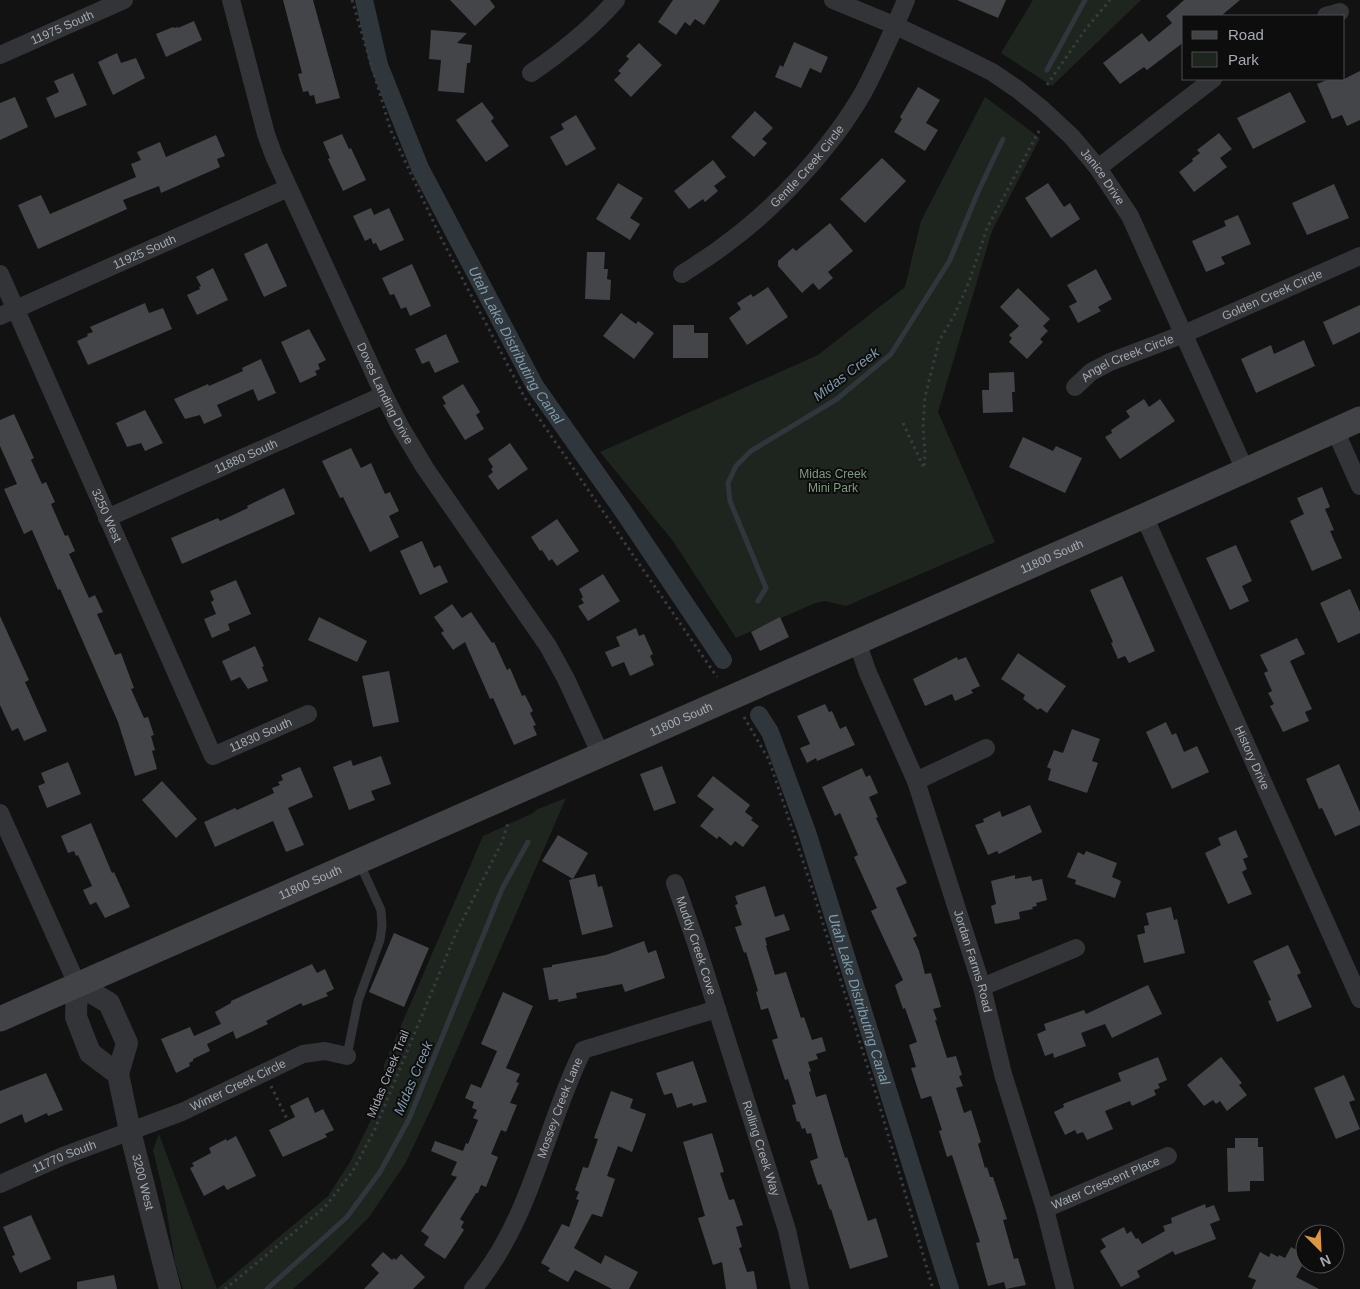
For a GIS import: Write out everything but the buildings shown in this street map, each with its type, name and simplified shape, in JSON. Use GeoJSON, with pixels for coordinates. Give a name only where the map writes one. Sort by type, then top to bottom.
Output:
{"type":"FeatureCollection","features":[{"type":"Feature","properties":{"kind":"main road","name":"11800 South"},"geometry":{"type":"LineString","coordinates":[[0,1019],[601,756],[732,696],[1144,516],[1360,419]]}},
{"type":"Feature","properties":{"kind":"street","name":"11975 South"},"geometry":{"type":"LineString","coordinates":[[0,55],[124,0]]}},
{"type":"Feature","properties":{"kind":"street","name":"Doves Landing Drive"},"geometry":{"type":"LineString","coordinates":[[231,0],[266,134],[288,188],[384,395],[421,461],[548,646],[562,671],[601,756]]}},
{"type":"Feature","properties":{"kind":"street"},"geometry":{"type":"LineString","coordinates":[[531,73],[584,34],[616,0]]}},
{"type":"Feature","properties":{"kind":"street","name":"Janice Drive"},"geometry":{"type":"LineString","coordinates":[[833,0],[896,26],[964,58],[1017,88],[1072,137],[1098,168],[1130,216],[1245,470]]}},
{"type":"Feature","properties":{"kind":"street","name":"Gentle Creek Circle"},"geometry":{"type":"LineString","coordinates":[[682,274],[734,238],[766,211],[800,176],[833,136],[862,94],[896,26],[906,0]]}},
{"type":"Feature","properties":{"kind":"street"},"geometry":{"type":"LineString","coordinates":[[1098,168],[1212,80]]}},
{"type":"Feature","properties":{"kind":"street","name":"11925 South"},"geometry":{"type":"LineString","coordinates":[[8,313],[288,188]]}},
{"type":"Feature","properties":{"kind":"street","name":"Golden Creek Circle"},"geometry":{"type":"LineString","coordinates":[[1184,334],[1360,256]]}},
{"type":"Feature","properties":{"kind":"street","name":"3250 West"},"geometry":{"type":"LineString","coordinates":[[0,274],[8,313],[108,518],[213,756]]}},
{"type":"Feature","properties":{"kind":"street","name":"Angel Creek Circle"},"geometry":{"type":"LineString","coordinates":[[1075,386],[1091,372],[1110,362],[1184,334]]}},
{"type":"Feature","properties":{"kind":"street","name":"11880 South"},"geometry":{"type":"LineString","coordinates":[[108,518],[384,395]]}},
{"type":"Feature","properties":{"kind":"street"},"geometry":{"type":"LineString","coordinates":[[1335,430],[1360,486]]}},
{"type":"Feature","properties":{"kind":"street","name":"History Drive"},"geometry":{"type":"LineString","coordinates":[[1144,516],[1360,1000]]}},
{"type":"Feature","properties":{"kind":"street","name":"Jordan Farms Road"},"geometry":{"type":"LineString","coordinates":[[857,642],[868,673],[916,781],[982,987],[1003,1074],[1045,1209],[1065,1289]]}},
{"type":"Feature","properties":{"kind":"street","name":"11830 South"},"geometry":{"type":"LineString","coordinates":[[213,756],[308,714]]}},
{"type":"Feature","properties":{"kind":"street"},"geometry":{"type":"LineString","coordinates":[[916,781],[986,748]]}},
{"type":"Feature","properties":{"kind":"street"},"geometry":{"type":"LineString","coordinates":[[0,813],[77,984],[76,1017],[90,1053],[118,1074]]}},
{"type":"Feature","properties":{"kind":"street","name":"Muddy Creek Cove"},"geometry":{"type":"LineString","coordinates":[[675,884],[717,1009]]}},
{"type":"Feature","properties":{"kind":"street"},"geometry":{"type":"LineString","coordinates":[[982,987],[1076,948]]}},
{"type":"Feature","properties":{"kind":"street","name":"3200 West"},"geometry":{"type":"LineString","coordinates":[[77,984],[109,1003],[127,1043],[118,1074],[130,1131],[170,1289]]}},
{"type":"Feature","properties":{"kind":"street","name":"Mossey Creek Lane"},"geometry":{"type":"LineString","coordinates":[[480,1287],[523,1206],[548,1142],[570,1077],[583,1050],[717,1009]]}},
{"type":"Feature","properties":{"kind":"street","name":"Rolling Creek Way"},"geometry":{"type":"LineString","coordinates":[[717,1009],[787,1230],[800,1289]]}},
{"type":"Feature","properties":{"kind":"street","name":"Winter Creek Circle"},"geometry":{"type":"LineString","coordinates":[[130,1131],[182,1112],[303,1054],[325,1051],[347,1056]]}},
{"type":"Feature","properties":{"kind":"street","name":"11770 South"},"geometry":{"type":"LineString","coordinates":[[0,1184],[63,1156],[130,1131]]}},
{"type":"Feature","properties":{"kind":"street","name":"Water Crescent Place"},"geometry":{"type":"LineString","coordinates":[[1045,1209],[1168,1156]]}},
{"type":"Feature","properties":{"kind":"lane"},"geometry":{"type":"LineString","coordinates":[[347,1056],[358,1001],[380,940],[382,926],[380,910],[359,862]]}},
{"type":"Feature","properties":{"kind":"path"},"geometry":{"type":"LineString","coordinates":[[352,0],[391,131],[440,236],[525,398],[717,677]]}},
{"type":"Feature","properties":{"kind":"path"},"geometry":{"type":"LineString","coordinates":[[1047,85],[1085,30],[1110,0]]}},
{"type":"Feature","properties":{"kind":"path"},"geometry":{"type":"LineString","coordinates":[[903,423],[924,468],[926,453],[925,397],[939,341],[955,314],[986,228],[1040,129]]}},
{"type":"Feature","properties":{"kind":"path"},"geometry":{"type":"LineString","coordinates":[[744,717],[769,760],[811,885],[880,1107],[933,1289]]}},
{"type":"Feature","properties":{"kind":"path","name":"Midas Creek Trail"},"geometry":{"type":"LineString","coordinates":[[225,1289],[324,1207],[353,1171],[375,1129],[456,933],[502,842],[508,823]]}},
{"type":"Feature","properties":{"kind":"path"},"geometry":{"type":"LineString","coordinates":[[269,1082],[287,1119]]}},
{"type":"Feature","properties":{"kind":"green space"},"geometry":{"type":"Polygon","coordinates":[[[1033,0],[1141,0],[1052,86],[1001,53],[1033,0]]]}},
{"type":"Feature","properties":{"kind":"green space","name":"Midas Creek Mini Park"},"geometry":{"type":"Polygon","coordinates":[[[985,97],[1040,138],[992,231],[938,412],[995,542],[846,606],[825,601],[815,603],[736,638],[673,541],[600,452],[818,355],[905,287],[921,221],[985,97]]]}},
{"type":"Feature","properties":{"kind":"green space"},"geometry":{"type":"Polygon","coordinates":[[[566,798],[433,1105],[405,1164],[369,1217],[324,1262],[293,1289],[217,1289],[328,1196],[350,1162],[384,1094],[384,1065],[483,836],[538,809],[566,798]]]}},
{"type":"Feature","properties":{"kind":"green space"},"geometry":{"type":"Polygon","coordinates":[[[159,1134],[217,1289],[183,1289],[175,1263],[165,1200],[153,1150],[159,1134]]]}},
{"type":"Feature","properties":{"kind":"waterway","name":"Utah Lake Distributing Canal"},"geometry":{"type":"LineString","coordinates":[[364,0],[379,65],[420,168],[535,386],[623,511],[723,660]]}},
{"type":"Feature","properties":{"kind":"waterway","name":"Midas Creek"},"geometry":{"type":"LineString","coordinates":[[1047,70],[1085,0]]}},
{"type":"Feature","properties":{"kind":"waterway","name":"Midas Creek"},"geometry":{"type":"LineString","coordinates":[[758,601],[766,588],[730,501],[728,483],[736,466],[751,451],[837,399],[891,354],[950,260],[978,192],[1003,139]]}},
{"type":"Feature","properties":{"kind":"waterway","name":"Utah Lake Distributing Canal"},"geometry":{"type":"LineString","coordinates":[[759,715],[770,732],[807,832],[950,1289]]}},
{"type":"Feature","properties":{"kind":"waterway","name":"Midas Creek"},"geometry":{"type":"LineString","coordinates":[[267,1289],[347,1217],[380,1172],[409,1119],[502,889],[528,842]]}}]}
